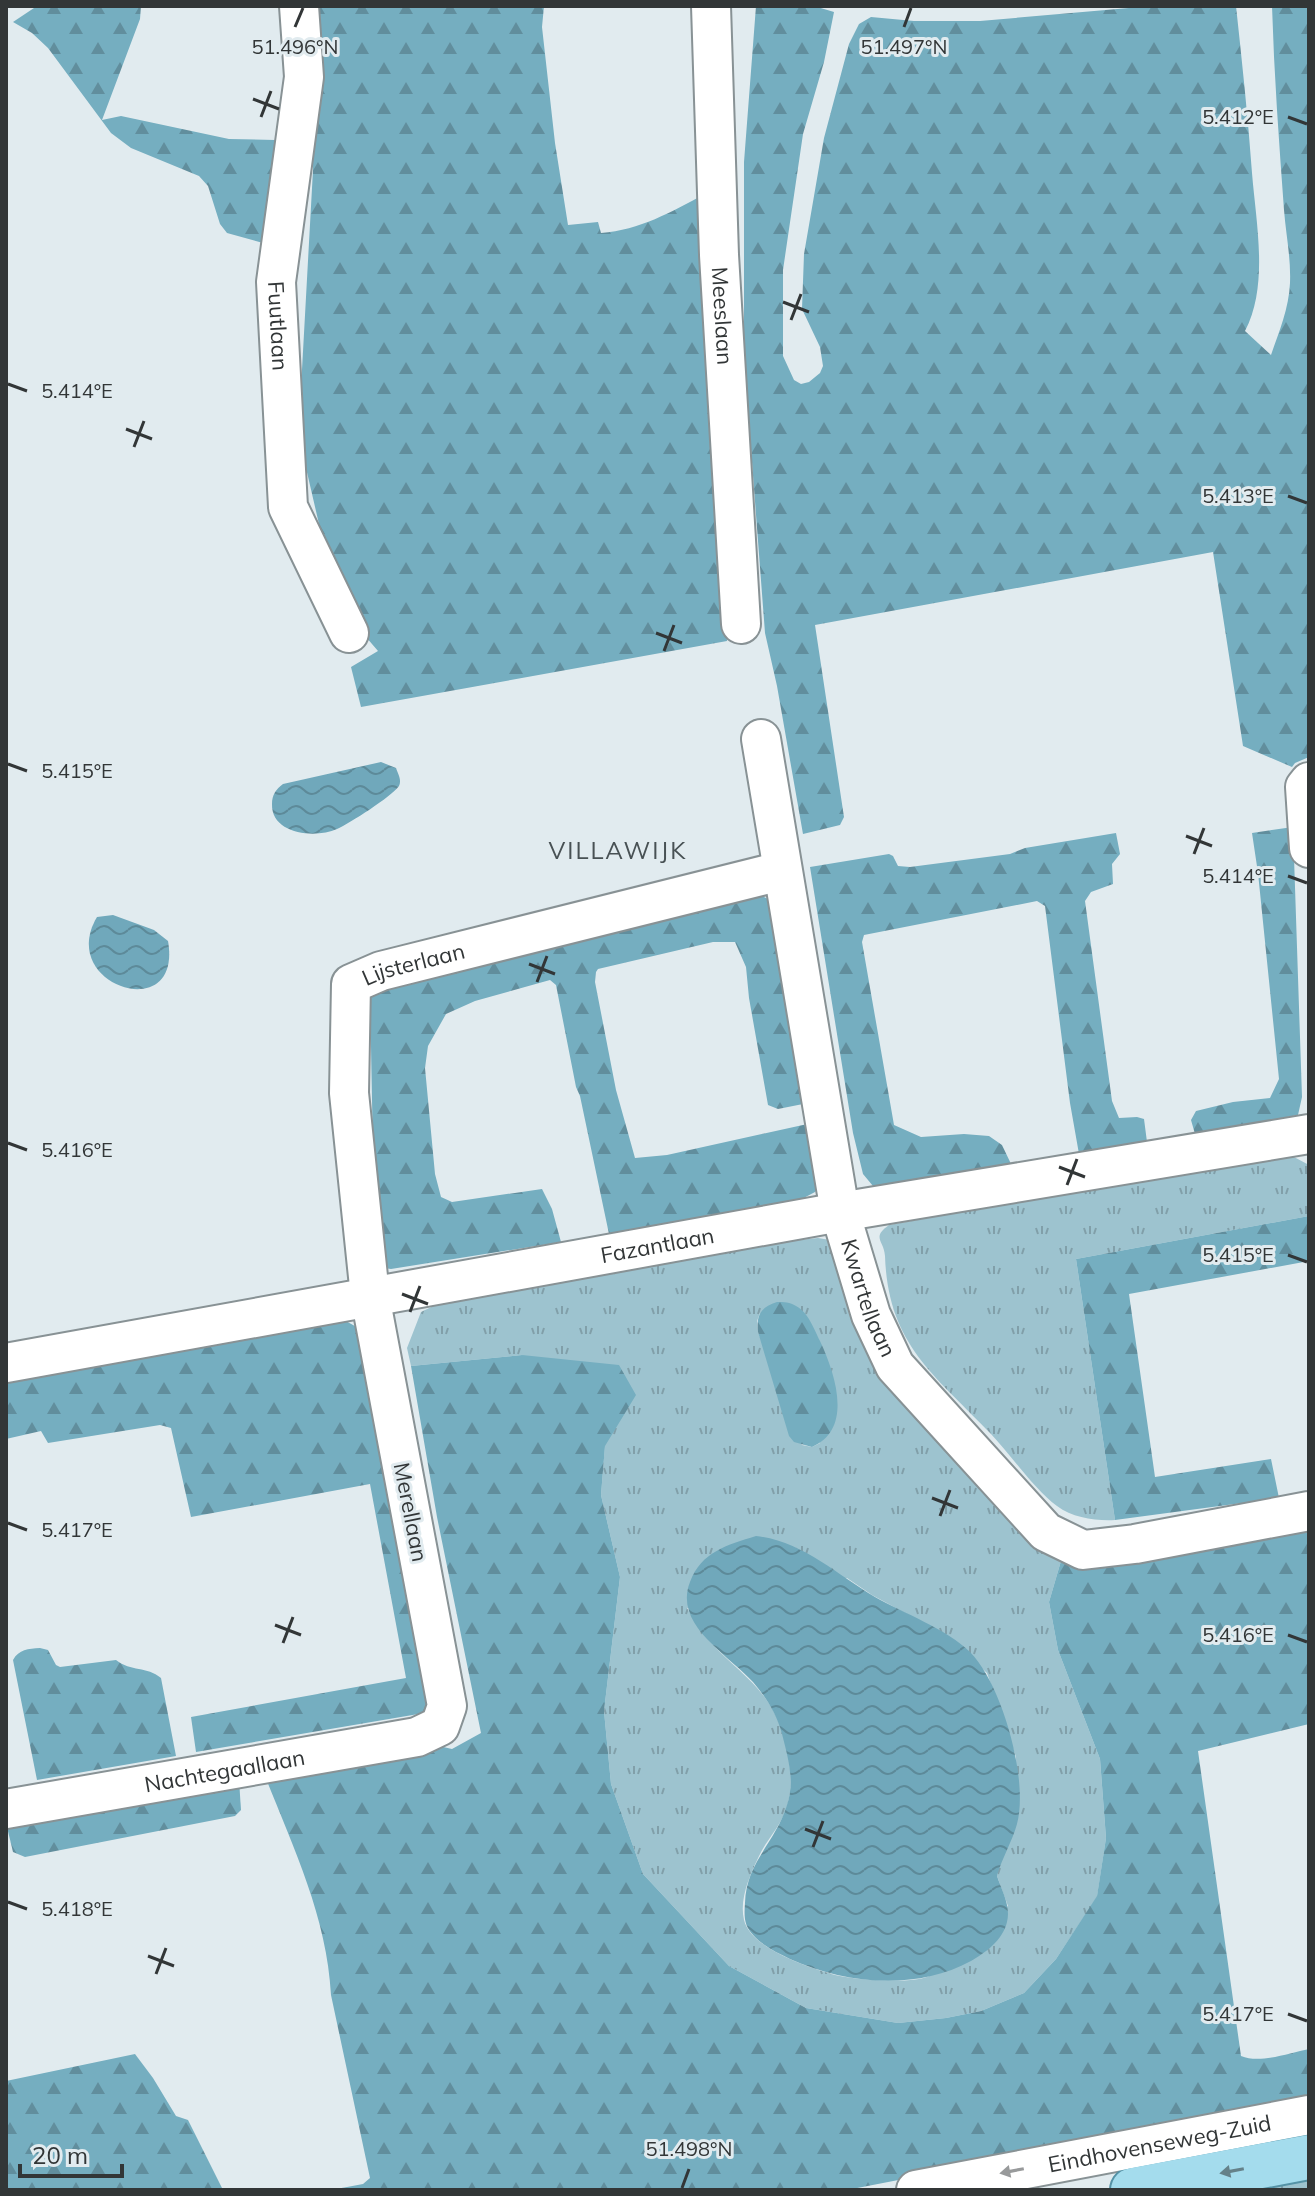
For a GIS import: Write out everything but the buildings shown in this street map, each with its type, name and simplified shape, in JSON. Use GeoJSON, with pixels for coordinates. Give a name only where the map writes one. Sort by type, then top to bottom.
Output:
{"type":"FeatureCollection","features":[{"type":"Feature","properties":{"kind":"main road","name":"Eindhovenseweg-Zuid"},"geometry":{"type":"LineString","coordinates":[[1133,2190],[1309,2157]]}},
{"type":"Feature","properties":{"kind":"street","name":"Fuutlaan"},"geometry":{"type":"LineString","coordinates":[[299,6],[304,77],[276,282],[288,507],[349,633]]}},
{"type":"Feature","properties":{"kind":"street","name":"Meeslaan"},"geometry":{"type":"LineString","coordinates":[[711,6],[719,255],[741,624]]}},
{"type":"Feature","properties":{"kind":"street","name":"Kwartellaan"},"geometry":{"type":"LineString","coordinates":[[761,739],[840,1212],[871,1315],[895,1366],[1046,1532],[1083,1550],[1135,1544],[1309,1511]]}},
{"type":"Feature","properties":{"kind":"street"},"geometry":{"type":"LineString","coordinates":[[1309,782],[1305,787],[1309,848]]}},
{"type":"Feature","properties":{"kind":"street","name":"Lijsterlaan"},"geometry":{"type":"LineString","coordinates":[[370,1296],[349,1093],[351,984],[381,971],[781,871]]}},
{"type":"Feature","properties":{"kind":"street","name":"Fazantlaan"},"geometry":{"type":"LineString","coordinates":[[6,1363],[840,1212],[1309,1134]]}},
{"type":"Feature","properties":{"kind":"street","name":"Merellaan"},"geometry":{"type":"LineString","coordinates":[[370,1296],[447,1706],[440,1726]]}},
{"type":"Feature","properties":{"kind":"street","name":"Nachtegaallaan"},"geometry":{"type":"LineString","coordinates":[[6,1809],[417,1737],[440,1726]]}},
{"type":"Feature","properties":{"kind":"street","name":"Eindhovenseweg-Zuid"},"geometry":{"type":"LineString","coordinates":[[916,2190],[1309,2115]]}},
{"type":"Feature","properties":{"kind":"green space"},"geometry":{"type":"Polygon","coordinates":[[[37,6],[141,6],[140,19],[102,120],[121,116],[229,139],[275,140],[274,183],[263,243],[227,233],[220,224],[208,186],[199,176],[131,148],[111,133],[48,48],[32,33],[13,22],[37,6]]]}},
{"type":"Feature","properties":{"kind":"green space"},"geometry":{"type":"Polygon","coordinates":[[[309,6],[544,6],[542,27],[568,225],[598,222],[601,233],[629,228],[655,219],[705,194],[727,641],[361,707],[351,667],[378,651],[366,637],[322,537],[299,424],[313,170],[309,6]]]}},
{"type":"Feature","properties":{"kind":"green space"},"geometry":{"type":"Polygon","coordinates":[[[756,6],[814,6],[834,12],[824,62],[803,134],[783,270],[783,356],[794,380],[801,384],[820,373],[823,366],[820,347],[802,309],[804,254],[824,138],[849,44],[859,24],[871,17],[914,21],[980,21],[1152,6],[1236,6],[1259,254],[1257,294],[1245,331],[1271,355],[1286,311],[1290,274],[1272,6],[1309,6],[1309,757],[1292,767],[1243,746],[1213,552],[815,625],[844,817],[840,825],[803,834],[765,633],[744,357],[744,162],[756,6]]]}},
{"type":"Feature","properties":{"kind":"green space"},"geometry":{"type":"Polygon","coordinates":[[[1293,827],[1302,1097],[1298,1115],[1195,1134],[1191,1120],[1196,1111],[1233,1102],[1270,1098],[1279,1079],[1252,833],[1293,827]]]}},
{"type":"Feature","properties":{"kind":"green space"},"geometry":{"type":"Polygon","coordinates":[[[1116,833],[1120,854],[1112,864],[1113,884],[1091,892],[1085,901],[1112,1101],[1119,1118],[1144,1119],[1147,1142],[1079,1154],[1045,906],[1037,901],[864,935],[862,942],[894,1125],[921,1137],[989,1136],[1002,1145],[1012,1166],[906,1184],[873,1186],[863,1174],[853,1133],[810,867],[889,854],[898,866],[910,867],[1010,854],[1025,848],[1116,833]]]}},
{"type":"Feature","properties":{"kind":"green space"},"geometry":{"type":"Polygon","coordinates":[[[760,895],[768,899],[778,929],[808,1103],[778,1109],[768,1105],[746,967],[735,942],[713,942],[598,969],[595,982],[616,1090],[635,1158],[667,1155],[812,1123],[820,1186],[815,1192],[798,1201],[609,1234],[556,985],[550,980],[475,1001],[446,1014],[428,1046],[425,1068],[435,1174],[441,1197],[452,1202],[542,1189],[552,1209],[561,1242],[384,1268],[374,1206],[370,993],[760,895]]]}},
{"type":"Feature","properties":{"kind":"green space"},"geometry":{"type":"Polygon","coordinates":[[[1281,1154],[1309,1165],[1309,1216],[1076,1259],[1115,1520],[1077,1516],[1048,1499],[934,1375],[905,1336],[888,1287],[880,1239],[881,1233],[889,1225],[1281,1154]]]}},
{"type":"Feature","properties":{"kind":"green space"},"geometry":{"type":"Polygon","coordinates":[[[1309,1216],[1309,1261],[1129,1294],[1155,1477],[1271,1459],[1279,1498],[1115,1520],[1076,1259],[1309,1216]]]}},
{"type":"Feature","properties":{"kind":"green space"},"geometry":{"type":"Polygon","coordinates":[[[818,1238],[836,1241],[864,1340],[1063,1554],[1049,1602],[1058,1650],[1100,1759],[1106,1838],[1097,1897],[1056,1959],[1024,1993],[981,2011],[898,2023],[806,2008],[729,1966],[643,1874],[611,1784],[604,1711],[620,1577],[601,1495],[605,1445],[522,1355],[411,1366],[407,1348],[421,1312],[450,1298],[771,1243],[818,1238]],[[760,1313],[758,1332],[802,1445],[812,1447],[820,1443],[760,1313]],[[847,1578],[687,1608],[707,1639],[769,1704],[782,1732],[789,1758],[791,1785],[788,1803],[763,1849],[744,1896],[744,1920],[749,1930],[758,1940],[783,1956],[824,1972],[870,1980],[912,1980],[937,1971],[1008,1906],[997,1876],[1016,1757],[987,1673],[944,1634],[847,1578]]]}},
{"type":"Feature","properties":{"kind":"green space"},"geometry":{"type":"Polygon","coordinates":[[[777,1302],[794,1305],[807,1317],[826,1354],[835,1384],[837,1414],[833,1427],[825,1439],[812,1447],[794,1442],[789,1436],[758,1332],[761,1312],[777,1302]]]}},
{"type":"Feature","properties":{"kind":"green space"},"geometry":{"type":"Polygon","coordinates":[[[344,1320],[362,1330],[436,1711],[196,1752],[191,1717],[406,1678],[370,1484],[191,1517],[171,1428],[160,1425],[48,1443],[41,1431],[6,1439],[6,1382],[344,1320]]]}},
{"type":"Feature","properties":{"kind":"green space"},"geometry":{"type":"Polygon","coordinates":[[[522,1355],[619,1365],[636,1395],[605,1446],[601,1495],[620,1577],[604,1711],[611,1784],[643,1874],[729,1966],[806,2008],[898,2023],[981,2011],[1024,1993],[1056,1959],[1097,1896],[1106,1838],[1100,1759],[1058,1650],[1049,1602],[1063,1554],[1309,1532],[1309,1724],[1198,1751],[1241,2056],[1266,2058],[1309,2049],[1309,2100],[847,2190],[331,2190],[363,2184],[370,2178],[316,1910],[265,1776],[439,1746],[452,1749],[481,1733],[437,1517],[411,1366],[522,1355]]]}},
{"type":"Feature","properties":{"kind":"green space"},"geometry":{"type":"Polygon","coordinates":[[[40,1648],[48,1650],[60,1667],[116,1660],[161,1678],[176,1756],[37,1780],[13,1660],[21,1652],[40,1648]]]}},
{"type":"Feature","properties":{"kind":"green space"},"geometry":{"type":"Polygon","coordinates":[[[239,1780],[241,1810],[235,1816],[25,1857],[13,1852],[6,1823],[239,1780]]]}},
{"type":"Feature","properties":{"kind":"green space"},"geometry":{"type":"Polygon","coordinates":[[[135,2054],[176,2116],[188,2120],[223,2190],[6,2190],[6,2081],[135,2054]]]}},
{"type":"Feature","properties":{"kind":"green space"},"geometry":{"type":"Polygon","coordinates":[[[1309,2179],[1309,2190],[1252,2190],[1309,2179]]]}},
{"type":"Feature","properties":{"kind":"water"},"geometry":{"type":"Polygon","coordinates":[[[381,762],[396,768],[399,786],[379,803],[337,829],[317,834],[296,832],[286,828],[274,814],[273,798],[283,784],[381,762]]]}},
{"type":"Feature","properties":{"kind":"water"},"geometry":{"type":"Polygon","coordinates":[[[113,915],[154,930],[168,941],[168,967],[157,983],[141,989],[123,987],[105,977],[93,962],[89,941],[97,917],[113,915]]]}},
{"type":"Feature","properties":{"kind":"water"},"geometry":{"type":"Polygon","coordinates":[[[756,1536],[804,1551],[875,1597],[949,1636],[970,1652],[993,1686],[1010,1734],[1019,1783],[1017,1824],[997,1876],[1008,1916],[998,1940],[971,1961],[950,1971],[904,1980],[857,1979],[790,1959],[762,1943],[748,1929],[745,1913],[750,1876],[787,1805],[791,1778],[788,1761],[780,1727],[767,1700],[753,1682],[706,1638],[689,1612],[687,1598],[690,1582],[701,1563],[716,1551],[756,1536]]]}},
{"type":"Feature","properties":{"kind":"district","name":"VILLAWIJK"},"geometry":{"type":"Point","coordinates":[618,851]}}]}
